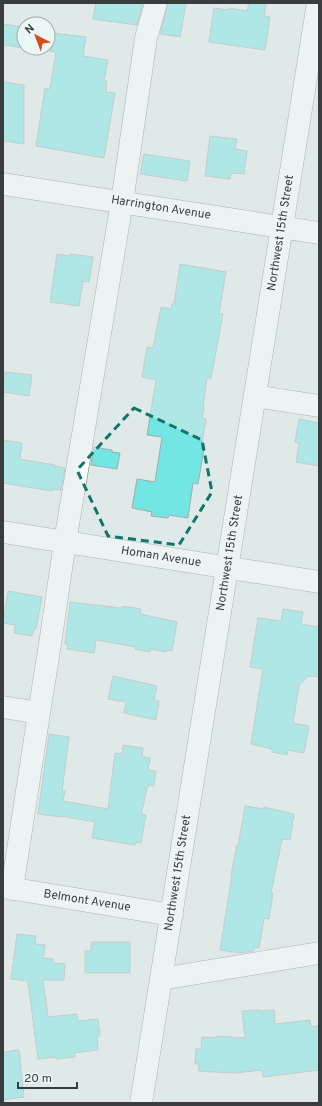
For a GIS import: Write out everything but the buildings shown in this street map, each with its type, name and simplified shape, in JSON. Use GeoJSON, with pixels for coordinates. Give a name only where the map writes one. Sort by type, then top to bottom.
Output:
{"type":"FeatureCollection","features":[{"type":"Feature","properties":{"kind":"street"},"geometry":{"type":"LineString","coordinates":[[8,888],[39,713],[65,542],[122,202],[146,38],[156,3]]}},
{"type":"Feature","properties":{"kind":"street","name":"Northwest 15th Street"},"geometry":{"type":"LineString","coordinates":[[141,1103],[318,3]]}},
{"type":"Feature","properties":{"kind":"street","name":"Harrington Avenue"},"geometry":{"type":"LineString","coordinates":[[3,184],[319,233]]}},
{"type":"Feature","properties":{"kind":"street"},"geometry":{"type":"LineString","coordinates":[[255,396],[319,406]]}},
{"type":"Feature","properties":{"kind":"street","name":"Homan Avenue"},"geometry":{"type":"LineString","coordinates":[[3,532],[319,582]]}},
{"type":"Feature","properties":{"kind":"street"},"geometry":{"type":"LineString","coordinates":[[3,707],[39,713]]}},
{"type":"Feature","properties":{"kind":"street","name":"Belmont Avenue"},"geometry":{"type":"LineString","coordinates":[[8,888],[172,915]]}},
{"type":"Feature","properties":{"kind":"street"},"geometry":{"type":"LineString","coordinates":[[161,979],[319,953]]}},
{"type":"Feature","properties":{"kind":"highlighted area"},"geometry":{"type":"Polygon","coordinates":[[[134,408],[202,440],[212,492],[179,545],[108,536],[77,470],[134,408]]]}}]}
